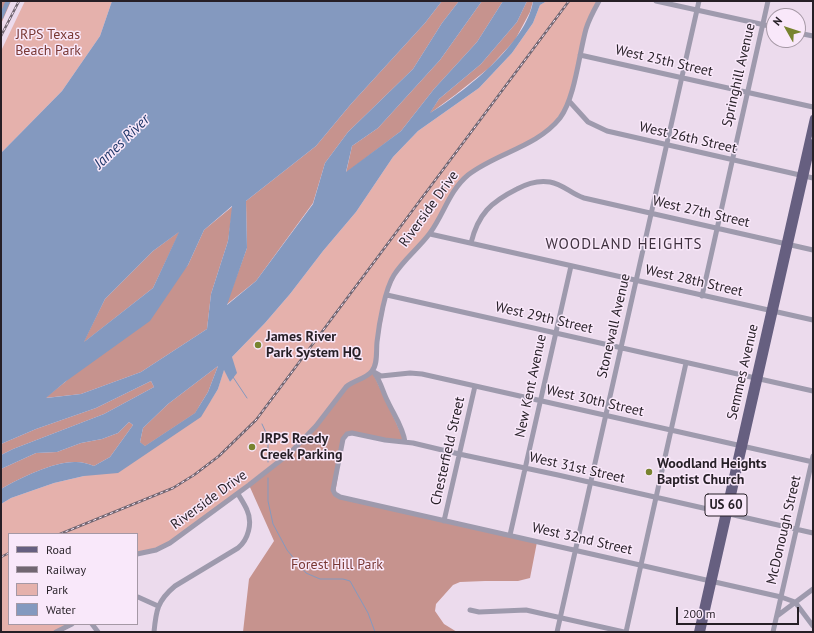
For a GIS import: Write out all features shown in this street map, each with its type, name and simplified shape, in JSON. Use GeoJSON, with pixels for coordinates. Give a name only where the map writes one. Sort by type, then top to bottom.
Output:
{"type":"FeatureCollection","features":[{"type":"Feature","properties":{"kind":"main road","name":"Semmes Avenue"},"geometry":{"type":"LineString","coordinates":[[702,632],[711,581],[802,176],[813,118]]}},
{"type":"Feature","properties":{"kind":"main road","name":"Semmes Avenue"},"geometry":{"type":"LineString","coordinates":[[802,176],[813,142]]}},
{"type":"Feature","properties":{"kind":"main road","name":"Semmes Avenue"},"geometry":{"type":"LineString","coordinates":[[697,632],[711,581]]}},
{"type":"Feature","properties":{"kind":"street","name":"Riverside Drive"},"geometry":{"type":"LineString","coordinates":[[138,554],[162,547],[238,494],[280,462],[316,426],[348,385],[366,376],[372,371],[375,365],[378,336],[387,295],[394,275],[430,234],[451,195],[464,179],[478,168],[545,133],[560,118],[569,101],[588,22],[599,1]]}},
{"type":"Feature","properties":{"kind":"street"},"geometry":{"type":"LineString","coordinates":[[656,1],[766,26]]}},
{"type":"Feature","properties":{"kind":"street","name":"Stonewall Avenue"},"geometry":{"type":"LineString","coordinates":[[557,632],[700,1]]}},
{"type":"Feature","properties":{"kind":"street","name":"Springhill Avenue"},"geometry":{"type":"LineString","coordinates":[[702,296],[768,1]]}},
{"type":"Feature","properties":{"kind":"street","name":"West 25th Street"},"geometry":{"type":"LineString","coordinates":[[580,55],[813,107]]}},
{"type":"Feature","properties":{"kind":"street","name":"West 26th Street"},"geometry":{"type":"LineString","coordinates":[[569,101],[585,119],[599,128],[611,133],[813,178]]}},
{"type":"Feature","properties":{"kind":"street","name":"West 27th Street"},"geometry":{"type":"LineString","coordinates":[[471,243],[477,225],[490,206],[505,195],[527,184],[542,181],[561,185],[576,195],[584,198],[813,250]]}},
{"type":"Feature","properties":{"kind":"street","name":"West 28th Street"},"geometry":{"type":"LineString","coordinates":[[430,234],[813,320]]}},
{"type":"Feature","properties":{"kind":"street","name":"New Kent Avenue"},"geometry":{"type":"LineString","coordinates":[[510,535],[571,266]]}},
{"type":"Feature","properties":{"kind":"street","name":"West 29th Street"},"geometry":{"type":"LineString","coordinates":[[387,295],[813,391]]}},
{"type":"Feature","properties":{"kind":"street"},"geometry":{"type":"LineString","coordinates":[[470,610],[479,612],[526,610],[625,632],[686,363]]}},
{"type":"Feature","properties":{"kind":"street"},"geometry":{"type":"LineString","coordinates":[[372,371],[379,380],[392,412],[403,430],[405,442]]}},
{"type":"Feature","properties":{"kind":"street","name":"West 30th Street"},"geometry":{"type":"LineString","coordinates":[[372,371],[381,376],[415,373],[812,462]]}},
{"type":"Feature","properties":{"kind":"street","name":"Chesterfield Street"},"geometry":{"type":"LineString","coordinates":[[444,521],[474,386]]}},
{"type":"Feature","properties":{"kind":"street","name":"West 31st Street"},"geometry":{"type":"LineString","coordinates":[[335,494],[332,490],[343,441],[347,434],[352,433],[385,440],[405,442],[525,468],[813,533]]}},
{"type":"Feature","properties":{"kind":"street","name":"McDonough Street"},"geometry":{"type":"LineString","coordinates":[[774,632],[813,456]]}},
{"type":"Feature","properties":{"kind":"street"},"geometry":{"type":"LineString","coordinates":[[154,632],[156,612],[165,595],[175,586],[238,548],[246,540],[249,517],[247,510],[238,494]]}},
{"type":"Feature","properties":{"kind":"street","name":"West 32nd Street"},"geometry":{"type":"LineString","coordinates":[[335,494],[340,497],[781,597],[795,602]]}},
{"type":"Feature","properties":{"kind":"street"},"geometry":{"type":"LineString","coordinates":[[777,616],[813,588]]}},
{"type":"Feature","properties":{"kind":"street"},"geometry":{"type":"LineString","coordinates":[[138,596],[158,606]]}},
{"type":"Feature","properties":{"kind":"street"},"geometry":{"type":"LineString","coordinates":[[795,602],[813,626]]}},
{"type":"Feature","properties":{"kind":"street"},"geometry":{"type":"LineString","coordinates":[[56,632],[70,625]]}},
{"type":"Feature","properties":{"kind":"green space"},"geometry":{"type":"Polygon","coordinates":[[[1,1],[11,1],[1,24],[1,1]]]}},
{"type":"Feature","properties":{"kind":"green space","name":"JRPS Texas Beach Park"},"geometry":{"type":"Polygon","coordinates":[[[25,1],[112,1],[100,36],[62,91],[1,153],[1,51],[25,1]]]}},
{"type":"Feature","properties":{"kind":"green space"},"geometry":{"type":"Polygon","coordinates":[[[442,1],[459,1],[442,23],[413,69],[348,132],[325,163],[313,203],[256,281],[226,305],[247,248],[246,201],[316,146],[351,104],[425,23],[442,1]]]}},
{"type":"Feature","properties":{"kind":"green space"},"geometry":{"type":"Polygon","coordinates":[[[482,1],[503,1],[477,42],[434,89],[401,131],[346,173],[352,146],[378,128],[440,60],[482,1]]]}},
{"type":"Feature","properties":{"kind":"green space"},"geometry":{"type":"Polygon","coordinates":[[[527,1],[533,1],[530,12],[515,40],[489,68],[429,114],[439,99],[481,64],[517,22],[527,1]]]}},
{"type":"Feature","properties":{"kind":"green space"},"geometry":{"type":"Polygon","coordinates":[[[547,1],[599,1],[590,18],[569,101],[550,129],[478,168],[464,179],[435,224],[399,268],[387,295],[374,367],[299,444],[170,543],[138,554],[138,533],[8,533],[8,625],[70,625],[56,632],[1,632],[1,504],[11,498],[54,483],[84,476],[211,400],[218,389],[224,369],[230,382],[233,377],[232,357],[265,323],[290,294],[323,251],[356,212],[393,157],[418,131],[479,88],[512,53],[533,23],[540,5],[547,1]]]}},
{"type":"Feature","properties":{"kind":"green space"},"geometry":{"type":"Polygon","coordinates":[[[233,206],[228,241],[211,294],[207,329],[141,372],[81,394],[45,398],[65,382],[188,265],[204,230],[233,206]]]}},
{"type":"Feature","properties":{"kind":"green space"},"geometry":{"type":"Polygon","coordinates":[[[180,231],[153,288],[83,343],[105,299],[153,251],[180,231]]]}},
{"type":"Feature","properties":{"kind":"green space"},"geometry":{"type":"Polygon","coordinates":[[[218,366],[208,392],[195,413],[145,446],[140,442],[143,428],[168,404],[218,366]]]}},
{"type":"Feature","properties":{"kind":"green space","name":"Forest Hill Park"},"geometry":{"type":"Polygon","coordinates":[[[372,371],[405,442],[352,433],[344,437],[335,494],[537,542],[530,578],[518,581],[460,582],[453,585],[436,604],[435,611],[444,624],[457,632],[243,632],[249,579],[274,541],[249,485],[307,436],[345,388],[372,371]]]}},
{"type":"Feature","properties":{"kind":"green space"},"geometry":{"type":"Polygon","coordinates":[[[151,381],[154,387],[104,414],[1,455],[1,444],[36,429],[96,408],[151,381]]]}},
{"type":"Feature","properties":{"kind":"green space"},"geometry":{"type":"Polygon","coordinates":[[[129,422],[133,425],[110,457],[94,466],[78,462],[58,464],[28,475],[1,489],[1,469],[36,453],[57,452],[81,443],[102,439],[118,433],[129,422]]]}},
{"type":"Feature","properties":{"kind":"water","name":"James River"},"geometry":{"type":"Polygon","coordinates":[[[112,1],[442,1],[425,23],[351,104],[316,146],[246,201],[247,248],[227,305],[256,281],[313,204],[325,163],[348,132],[413,69],[442,23],[459,1],[482,1],[440,60],[378,128],[352,146],[346,172],[401,131],[434,89],[477,42],[503,1],[527,1],[517,22],[481,64],[439,99],[430,113],[460,93],[492,65],[507,49],[519,33],[528,17],[533,1],[547,1],[540,5],[533,23],[512,53],[479,88],[418,131],[393,157],[356,212],[323,251],[290,294],[265,323],[232,357],[237,373],[230,382],[224,370],[218,389],[201,417],[118,473],[84,476],[54,483],[11,498],[1,504],[1,489],[28,475],[48,467],[68,462],[81,462],[94,466],[110,457],[133,425],[129,422],[118,433],[102,439],[81,443],[57,452],[36,453],[1,469],[1,455],[104,414],[154,387],[151,381],[96,408],[36,429],[1,444],[1,153],[62,91],[100,36],[112,1]],[[232,206],[204,230],[188,265],[150,321],[65,382],[46,398],[81,394],[141,372],[207,329],[211,294],[228,241],[232,206]],[[179,232],[153,251],[105,299],[84,342],[153,288],[179,232]],[[218,366],[168,404],[143,428],[140,442],[145,446],[195,413],[208,392],[218,366]]]}},
{"type":"Feature","properties":{"kind":"waterway"},"geometry":{"type":"LineString","coordinates":[[1,17],[8,1]]}},
{"type":"Feature","properties":{"kind":"waterway"},"geometry":{"type":"LineString","coordinates":[[233,377],[247,398]]}},
{"type":"Feature","properties":{"kind":"waterway"},"geometry":{"type":"LineString","coordinates":[[262,424],[268,437],[268,462]]}},
{"type":"Feature","properties":{"kind":"waterway"},"geometry":{"type":"LineString","coordinates":[[268,478],[268,501],[273,524],[287,550],[306,573],[320,579],[343,579],[350,581],[368,613],[375,632]]}},
{"type":"Feature","properties":{"kind":"railway"},"geometry":{"type":"LineString","coordinates":[[1,36],[19,1]]}},
{"type":"Feature","properties":{"kind":"railway"},"geometry":{"type":"LineString","coordinates":[[62,533],[173,488],[194,475],[219,456],[256,420],[569,1]]}},
{"type":"Feature","properties":{"kind":"railway"},"geometry":{"type":"LineString","coordinates":[[1,557],[8,554]]}},
{"type":"Feature","properties":{"kind":"place","name":"James River Park System HQ"},"geometry":{"type":"Point","coordinates":[258,345]}},
{"type":"Feature","properties":{"kind":"place","name":"JRPS Reedy Creek Parking"},"geometry":{"type":"Point","coordinates":[252,447]}},
{"type":"Feature","properties":{"kind":"place","name":"Woodland Heights Baptist Church"},"geometry":{"type":"Point","coordinates":[649,472]}},
{"type":"Feature","properties":{"kind":"district","name":"WOODLAND HEIGHTS"},"geometry":{"type":"Point","coordinates":[624,245]}}]}
